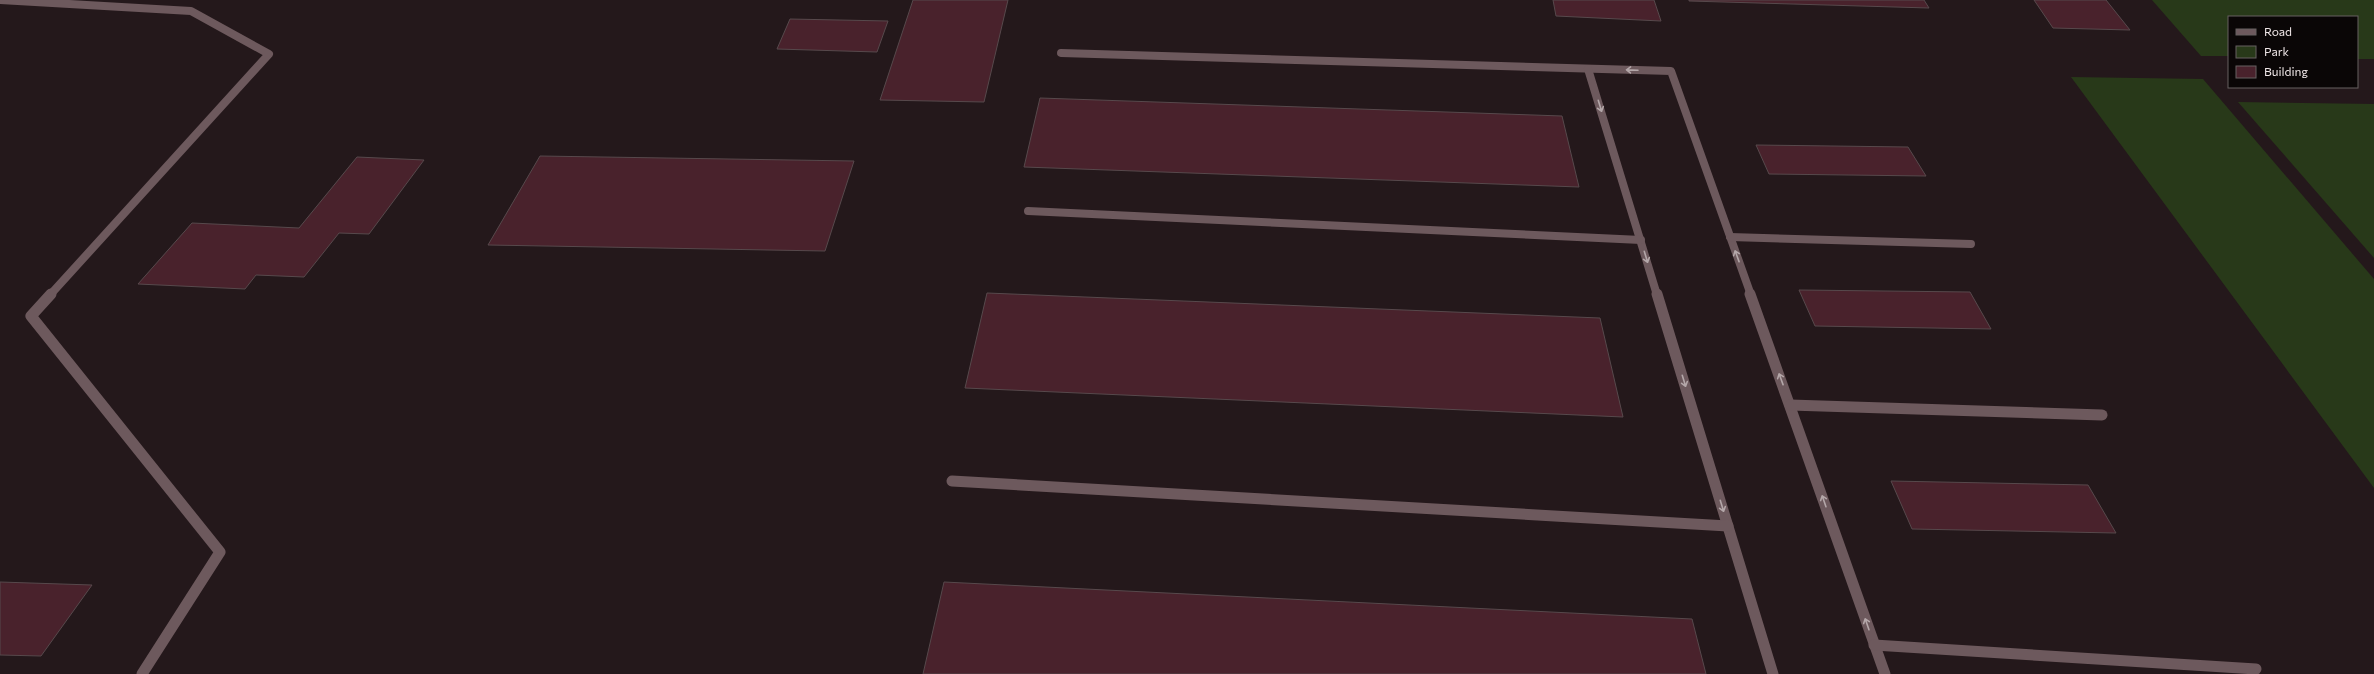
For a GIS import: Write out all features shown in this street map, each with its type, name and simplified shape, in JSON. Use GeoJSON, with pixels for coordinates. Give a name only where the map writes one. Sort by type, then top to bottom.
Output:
{"type":"FeatureCollection","features":[{"type":"Feature","properties":{"kind":"lane"},"geometry":{"type":"LineString","coordinates":[[0,0],[191,11],[269,54],[31,316],[220,552],[142,674]]}},
{"type":"Feature","properties":{"kind":"lane"},"geometry":{"type":"LineString","coordinates":[[1061,53],[1671,71],[1885,674]]}},
{"type":"Feature","properties":{"kind":"lane"},"geometry":{"type":"LineString","coordinates":[[1588,69],[1774,674]]}},
{"type":"Feature","properties":{"kind":"lane"},"geometry":{"type":"LineString","coordinates":[[1028,211],[1641,240]]}},
{"type":"Feature","properties":{"kind":"lane"},"geometry":{"type":"LineString","coordinates":[[1730,237],[1971,244]]}},
{"type":"Feature","properties":{"kind":"lane"},"geometry":{"type":"LineString","coordinates":[[1790,405],[2102,415]]}},
{"type":"Feature","properties":{"kind":"lane"},"geometry":{"type":"LineString","coordinates":[[952,481],[1728,526]]}},
{"type":"Feature","properties":{"kind":"lane"},"geometry":{"type":"LineString","coordinates":[[1874,645],[2256,669]]}},
{"type":"Feature","properties":{"kind":"green space"},"geometry":{"type":"Polygon","coordinates":[[[2152,0],[2374,0],[2374,59],[2358,59],[2358,16],[2228,16],[2228,56],[2201,56],[2152,0]]]}},
{"type":"Feature","properties":{"kind":"green space"},"geometry":{"type":"Polygon","coordinates":[[[2071,77],[2203,79],[2374,279],[2374,488],[2071,77]]]}},
{"type":"Feature","properties":{"kind":"green space"},"geometry":{"type":"Polygon","coordinates":[[[2238,102],[2374,104],[2374,258],[2238,102]]]}},
{"type":"Feature","properties":{"kind":"building"},"geometry":{"type":"Polygon","coordinates":[[[913,0],[1008,0],[984,102],[880,100],[913,0]]]}},
{"type":"Feature","properties":{"kind":"building"},"geometry":{"type":"Polygon","coordinates":[[[1553,0],[1654,0],[1661,21],[1556,16],[1553,0]]]}},
{"type":"Feature","properties":{"kind":"building"},"geometry":{"type":"Polygon","coordinates":[[[1924,0],[1929,8],[1689,1],[1924,0]]]}},
{"type":"Feature","properties":{"kind":"building"},"geometry":{"type":"Polygon","coordinates":[[[2034,0],[2106,0],[2130,30],[2053,28],[2034,0]]]}},
{"type":"Feature","properties":{"kind":"building"},"geometry":{"type":"Polygon","coordinates":[[[790,19],[888,21],[877,52],[777,49],[790,19]]]}},
{"type":"Feature","properties":{"kind":"building"},"geometry":{"type":"Polygon","coordinates":[[[1040,98],[1562,116],[1579,187],[1024,167],[1040,98]]]}},
{"type":"Feature","properties":{"kind":"building"},"geometry":{"type":"Polygon","coordinates":[[[1756,145],[1908,147],[1926,176],[1769,174],[1756,145]]]}},
{"type":"Feature","properties":{"kind":"building"},"geometry":{"type":"Polygon","coordinates":[[[540,156],[854,161],[825,251],[488,245],[540,156]]]}},
{"type":"Feature","properties":{"kind":"building"},"geometry":{"type":"Polygon","coordinates":[[[357,157],[424,160],[369,234],[339,233],[304,277],[256,275],[245,289],[138,284],[192,223],[299,228],[357,157]]]}},
{"type":"Feature","properties":{"kind":"building"},"geometry":{"type":"Polygon","coordinates":[[[1799,290],[1970,292],[1991,329],[1815,326],[1799,290]]]}},
{"type":"Feature","properties":{"kind":"building"},"geometry":{"type":"Polygon","coordinates":[[[987,293],[1600,318],[1623,417],[965,388],[987,293]]]}},
{"type":"Feature","properties":{"kind":"building"},"geometry":{"type":"Polygon","coordinates":[[[1891,481],[2088,485],[2116,533],[1912,529],[1891,481]]]}},
{"type":"Feature","properties":{"kind":"building"},"geometry":{"type":"Polygon","coordinates":[[[0,582],[92,585],[41,656],[0,655],[0,582]]]}},
{"type":"Feature","properties":{"kind":"building"},"geometry":{"type":"Polygon","coordinates":[[[944,582],[1692,619],[1706,674],[923,674],[944,582]]]}}]}
